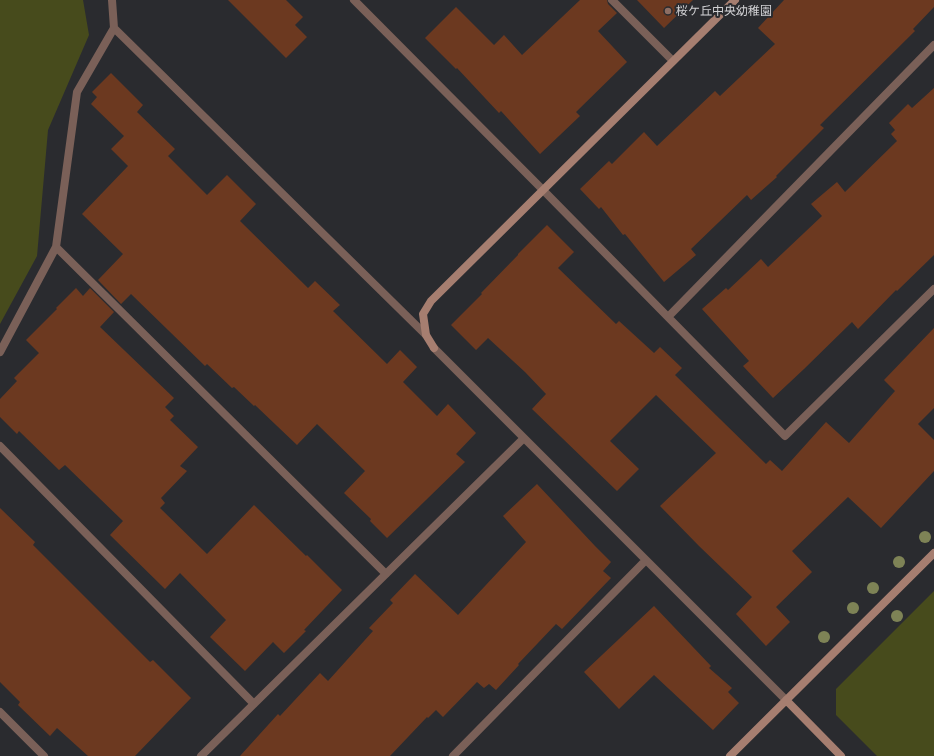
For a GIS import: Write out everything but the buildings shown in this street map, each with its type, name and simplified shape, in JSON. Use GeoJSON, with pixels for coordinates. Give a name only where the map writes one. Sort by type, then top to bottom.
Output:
{"type":"FeatureCollection","features":[{"type":"Feature","properties":{"kind":"street"},"geometry":{"type":"LineString","coordinates":[[0,352],[56,247],[77,92],[114,28],[112,0]]}},
{"type":"Feature","properties":{"kind":"street"},"geometry":{"type":"LineString","coordinates":[[354,0],[785,436],[934,289]]}},
{"type":"Feature","properties":{"kind":"street"},"geometry":{"type":"LineString","coordinates":[[612,0],[673,61]]}},
{"type":"Feature","properties":{"kind":"street"},"geometry":{"type":"LineString","coordinates":[[426,335],[423,314],[431,301],[734,0]]}},
{"type":"Feature","properties":{"kind":"street"},"geometry":{"type":"LineString","coordinates":[[114,28],[426,335],[434,348],[841,756]]}},
{"type":"Feature","properties":{"kind":"street"},"geometry":{"type":"LineString","coordinates":[[668,317],[934,45]]}},
{"type":"Feature","properties":{"kind":"street"},"geometry":{"type":"LineString","coordinates":[[56,247],[386,574]]}},
{"type":"Feature","properties":{"kind":"street"},"geometry":{"type":"LineString","coordinates":[[201,756],[524,438]]}},
{"type":"Feature","properties":{"kind":"street"},"geometry":{"type":"LineString","coordinates":[[0,446],[254,704]]}},
{"type":"Feature","properties":{"kind":"street"},"geometry":{"type":"LineString","coordinates":[[730,756],[934,553]]}},
{"type":"Feature","properties":{"kind":"street"},"geometry":{"type":"LineString","coordinates":[[453,756],[646,560]]}},
{"type":"Feature","properties":{"kind":"street"},"geometry":{"type":"LineString","coordinates":[[0,712],[44,756]]}},
{"type":"Feature","properties":{"kind":"green space"},"geometry":{"type":"Polygon","coordinates":[[[0,0],[83,0],[89,35],[48,130],[37,256],[0,324],[0,0]]]}},
{"type":"Feature","properties":{"kind":"green space"},"geometry":{"type":"Polygon","coordinates":[[[934,591],[934,756],[877,756],[836,715],[836,689],[934,591]]]}},
{"type":"Feature","properties":{"kind":"place","name":"桜ケ丘中央幼稚園"},"geometry":{"type":"Point","coordinates":[668,11]}}]}
